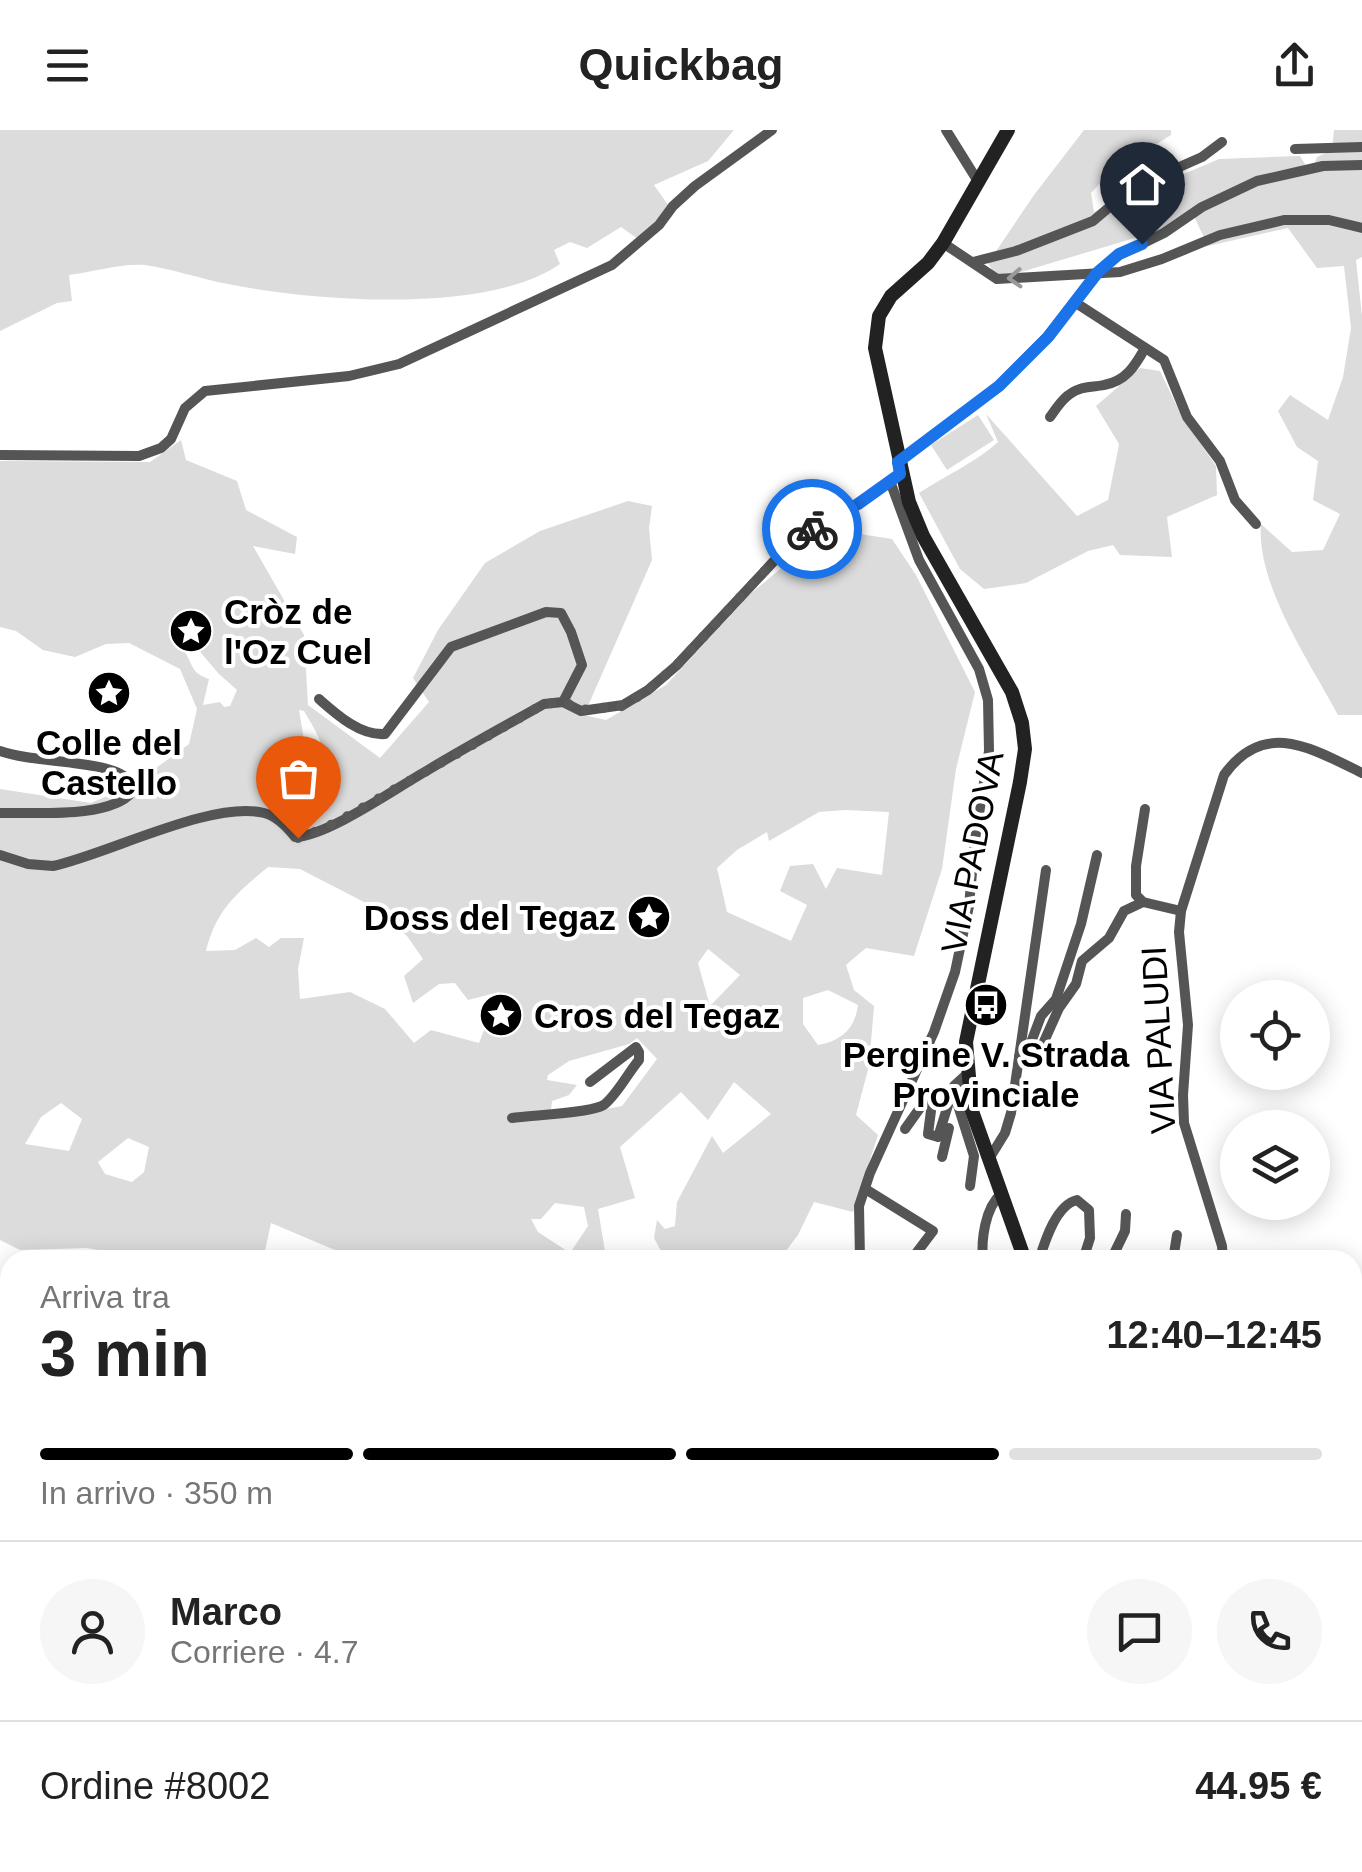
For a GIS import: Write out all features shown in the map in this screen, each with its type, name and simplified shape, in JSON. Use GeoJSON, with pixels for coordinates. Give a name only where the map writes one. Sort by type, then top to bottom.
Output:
{"type":"FeatureCollection","features":[{"type":"Feature","properties":{"kind":"main road","name":"VIA PADOVA"},"geometry":{"type":"LineString","coordinates":[[1008,130],[943,243],[928,263],[891,296],[879,316],[875,348],[896,472],[923,536],[1012,692],[1022,723],[1025,749],[966,1042],[972,1112],[1021,1250]]}},
{"type":"Feature","properties":{"kind":"street"},"geometry":{"type":"LineString","coordinates":[[0,454],[138,456],[171,439],[185,408],[205,390],[349,376],[400,364],[612,266],[660,225],[673,206],[695,186],[772,130]]}},
{"type":"Feature","properties":{"kind":"street"},"geometry":{"type":"LineString","coordinates":[[946,130],[979,182]]}},
{"type":"Feature","properties":{"kind":"street"},"geometry":{"type":"LineString","coordinates":[[973,262],[1016,251],[1093,221],[1132,188],[1202,157],[1222,142]]}},
{"type":"Feature","properties":{"kind":"street"},"geometry":{"type":"LineString","coordinates":[[1295,149],[1362,148]]}},
{"type":"Feature","properties":{"kind":"street"},"geometry":{"type":"LineString","coordinates":[[0,855],[28,864],[53,866],[214,816],[252,811],[269,814],[294,836],[304,836],[348,816],[544,704],[564,702],[581,710],[623,706],[676,666],[786,550],[811,529],[858,504],[999,386],[1076,303],[1098,272],[1119,254],[1164,232],[1202,207],[1257,182],[1323,166],[1362,165]]}},
{"type":"Feature","properties":{"kind":"street"},"geometry":{"type":"LineString","coordinates":[[943,243],[997,279],[1120,272],[1220,235],[1284,220],[1329,220],[1362,228]]}},
{"type":"Feature","properties":{"kind":"street"},"geometry":{"type":"LineString","coordinates":[[1076,303],[1164,360],[1186,417],[1220,461],[1235,500],[1256,524]]}},
{"type":"Feature","properties":{"kind":"street"},"geometry":{"type":"LineString","coordinates":[[1050,417],[1066,396],[1080,388],[1122,379],[1134,368],[1145,348]]}},
{"type":"Feature","properties":{"kind":"street"},"geometry":{"type":"LineString","coordinates":[[860,1250],[859,1206],[870,1173],[934,1032],[955,972],[969,906],[975,839],[990,751],[988,700],[980,668],[919,560],[896,472]]}},
{"type":"Feature","properties":{"kind":"street"},"geometry":{"type":"LineString","coordinates":[[319,699],[344,721],[377,735],[385,734],[451,647],[546,612],[561,613],[582,665],[564,702]]}},
{"type":"Feature","properties":{"kind":"street"},"geometry":{"type":"LineString","coordinates":[[1181,911],[1224,776],[1236,759],[1254,746],[1281,740],[1362,773]]}},
{"type":"Feature","properties":{"kind":"street"},"geometry":{"type":"LineString","coordinates":[[0,751],[27,760],[114,770],[130,780],[132,792],[126,799],[106,806],[0,813]]}},
{"type":"Feature","properties":{"kind":"street","name":"VIA PALUDI"},"geometry":{"type":"LineString","coordinates":[[1145,809],[1136,895],[1143,902],[1181,911],[1179,932],[1188,1025],[1182,1095],[1184,1123],[1222,1250]]}},
{"type":"Feature","properties":{"kind":"street"},"geometry":{"type":"LineString","coordinates":[[1018,1058],[1056,1000],[1082,924],[1096,856]]}},
{"type":"Feature","properties":{"kind":"street"},"geometry":{"type":"LineString","coordinates":[[988,1160],[1012,1113],[1046,870]]}},
{"type":"Feature","properties":{"kind":"street","name":"VIA PALUDI"},"geometry":{"type":"LineString","coordinates":[[1038,1055],[1076,984],[1082,962],[1109,938],[1124,912],[1143,902]]}},
{"type":"Feature","properties":{"kind":"street"},"geometry":{"type":"LineString","coordinates":[[512,1118],[587,1112],[604,1106],[639,1060],[636,1047],[590,1082]]}},
{"type":"Feature","properties":{"kind":"street"},"geometry":{"type":"LineString","coordinates":[[905,1130],[925,1101],[932,1104],[928,1134],[938,1137],[954,1086],[966,1074]]}},
{"type":"Feature","properties":{"kind":"street"},"geometry":{"type":"LineString","coordinates":[[954,1086],[974,1156],[970,1186]]}},
{"type":"Feature","properties":{"kind":"street"},"geometry":{"type":"LineString","coordinates":[[942,1157],[956,1103]]}},
{"type":"Feature","properties":{"kind":"street"},"geometry":{"type":"LineString","coordinates":[[866,1190],[933,1230],[918,1250]]}},
{"type":"Feature","properties":{"kind":"street"},"geometry":{"type":"LineString","coordinates":[[982,1250],[994,1200],[1001,1194]]}},
{"type":"Feature","properties":{"kind":"street"},"geometry":{"type":"LineString","coordinates":[[1042,1250],[1060,1210],[1067,1202],[1077,1200],[1090,1210],[1090,1238],[1086,1250]]}},
{"type":"Feature","properties":{"kind":"street"},"geometry":{"type":"LineString","coordinates":[[1115,1250],[1124,1231],[1126,1214]]}},
{"type":"Feature","properties":{"kind":"street"},"geometry":{"type":"LineString","coordinates":[[1175,1250],[1177,1236]]}},
{"type":"Feature","properties":{"kind":"shaded area"},"geometry":{"type":"Polygon","coordinates":[[[0,130],[734,130],[708,161],[654,185],[671,209],[638,239],[621,227],[587,248],[570,242],[554,250],[560,264],[529,280],[490,291],[399,300],[351,299],[264,290],[145,265],[127,265],[69,275],[72,301],[57,303],[0,331],[0,130]]]}},
{"type":"Feature","properties":{"kind":"shaded area"},"geometry":{"type":"Polygon","coordinates":[[[1084,130],[1171,130],[1171,135],[1110,173],[1091,193],[1094,212],[1219,159],[1300,156],[1311,174],[1317,157],[1332,150],[1334,130],[1362,130],[1362,257],[1356,260],[1362,316],[1362,715],[1338,715],[1287,622],[1267,572],[1261,524],[1292,552],[1323,550],[1340,514],[1313,500],[1318,461],[1297,447],[1278,411],[1290,395],[1328,420],[1343,377],[1351,328],[1344,266],[1317,268],[1288,228],[1208,246],[1192,212],[1168,228],[998,279],[988,263],[1084,130]]]}},
{"type":"Feature","properties":{"kind":"shaded area"},"geometry":{"type":"Polygon","coordinates":[[[1140,368],[1160,371],[1182,417],[1216,466],[1217,495],[1167,517],[1172,557],[1120,555],[1113,545],[1088,551],[1026,583],[984,589],[960,569],[919,493],[998,442],[986,414],[1077,516],[1108,500],[1119,444],[1096,406],[1140,368]]]}},
{"type":"Feature","properties":{"kind":"shaded area"},"geometry":{"type":"Polygon","coordinates":[[[978,415],[994,440],[947,470],[931,445],[978,415]]]}},
{"type":"Feature","properties":{"kind":"shaded area"},"geometry":{"type":"Polygon","coordinates":[[[181,440],[186,460],[237,481],[246,510],[297,537],[295,554],[253,546],[304,635],[308,705],[380,758],[429,702],[413,678],[438,630],[485,563],[540,531],[628,501],[652,506],[652,560],[584,715],[606,720],[666,685],[749,595],[828,529],[892,539],[916,575],[975,692],[956,769],[942,869],[914,956],[866,948],[846,965],[854,990],[874,1006],[869,1066],[856,1115],[878,1135],[853,1212],[814,1202],[787,1250],[660,1250],[654,1238],[657,1220],[665,1229],[675,1226],[677,1202],[712,1136],[723,1153],[771,1114],[734,1082],[708,1120],[681,1092],[620,1147],[635,1198],[598,1209],[605,1250],[572,1250],[588,1226],[584,1207],[555,1203],[541,1219],[531,1219],[538,1232],[565,1250],[335,1250],[271,1223],[265,1250],[20,1250],[0,1240],[0,789],[91,803],[134,784],[189,744],[197,709],[180,669],[129,643],[106,644],[75,657],[43,650],[16,631],[0,627],[0,461],[150,462],[181,440]],[[186,635],[176,644],[196,672],[209,679],[203,705],[220,702],[224,707],[230,706],[237,690],[186,635]],[[299,710],[314,799],[322,789],[327,766],[310,721],[299,710]],[[819,812],[769,841],[767,832],[717,868],[727,912],[791,941],[807,905],[780,891],[790,866],[813,864],[826,889],[837,868],[882,875],[889,812],[819,812]],[[268,867],[222,913],[206,951],[235,950],[256,938],[269,947],[281,938],[304,938],[298,969],[300,999],[350,992],[385,1009],[414,1043],[431,1030],[479,1043],[499,992],[468,1000],[455,983],[439,984],[413,1003],[404,976],[423,959],[407,936],[362,901],[300,869],[268,867]],[[708,949],[698,963],[710,1006],[740,975],[708,949]],[[828,990],[803,998],[803,1024],[818,1045],[840,1037],[850,1027],[858,1005],[828,990]],[[637,1038],[629,1044],[569,1061],[548,1075],[547,1080],[577,1085],[569,1095],[552,1101],[551,1110],[569,1116],[622,1106],[657,1059],[637,1038]],[[61,1103],[41,1117],[25,1144],[69,1151],[82,1119],[61,1103]],[[128,1138],[98,1162],[105,1174],[132,1182],[144,1172],[149,1147],[128,1138]]]}},
{"type":"Feature","properties":{"kind":"way so far"},"geometry":{"type":"LineString","coordinates":[[298,838],[348,816],[544,704],[564,702],[581,710],[623,706],[676,666],[774,561],[812,529]]}},
{"type":"Feature","properties":{"kind":"place","name":"Cròz de l'Oz Cuel"},"geometry":{"type":"Point","coordinates":[191,631]}},
{"type":"Feature","properties":{"kind":"place","name":"Colle del Castello"},"geometry":{"type":"Point","coordinates":[109,693]}},
{"type":"Feature","properties":{"kind":"place","name":"Doss del Tegaz"},"geometry":{"type":"Point","coordinates":[649,917]}},
{"type":"Feature","properties":{"kind":"place","name":"Pergine V. Strada Provinciale"},"geometry":{"type":"Point","coordinates":[986,1005]}},
{"type":"Feature","properties":{"kind":"place","name":"Cros del Tegaz"},"geometry":{"type":"Point","coordinates":[501,1015]}},
{"type":"Feature","properties":{"kind":"route"},"geometry":{"type":"LineString","coordinates":[[812,529],[858,504],[900,474],[898,462],[999,386],[1048,337],[1098,272],[1119,254],[1142,244]]}}]}
